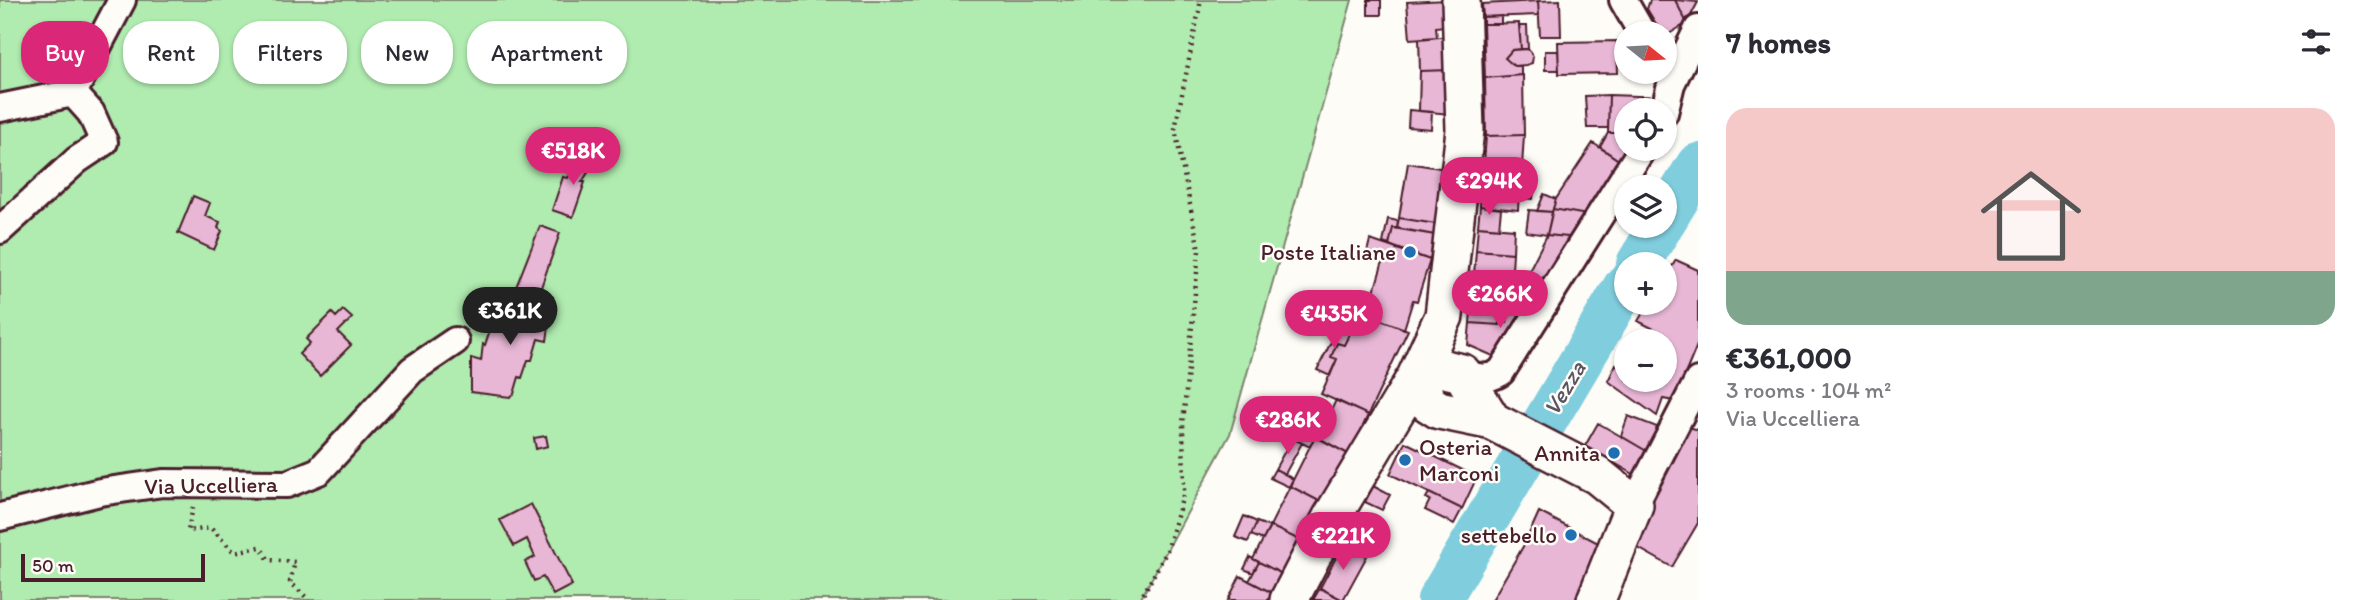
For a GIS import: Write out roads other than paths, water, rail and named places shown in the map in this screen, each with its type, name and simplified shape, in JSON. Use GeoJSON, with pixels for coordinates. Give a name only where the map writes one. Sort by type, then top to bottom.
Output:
{"type":"FeatureCollection","features":[{"type":"Feature","properties":{"kind":"main road"},"geometry":{"type":"LineString","coordinates":[[1461,0],[1465,130],[1444,316],[1450,345],[1462,373],[1492,421]]}},
{"type":"Feature","properties":{"kind":"main road"},"geometry":{"type":"LineString","coordinates":[[1289,600],[1332,517],[1416,377],[1444,316]]}},
{"type":"Feature","properties":{"kind":"main road"},"geometry":{"type":"LineString","coordinates":[[1416,377],[1436,367],[1462,373]]}},
{"type":"Feature","properties":{"kind":"main road"},"geometry":{"type":"LineString","coordinates":[[1416,377],[1427,403],[1438,410],[1492,421],[1615,487],[1634,505],[1596,600]]}},
{"type":"Feature","properties":{"kind":"street"},"geometry":{"type":"LineString","coordinates":[[73,93],[122,0]]}},
{"type":"Feature","properties":{"kind":"street"},"geometry":{"type":"LineString","coordinates":[[1623,0],[1635,21]]}},
{"type":"Feature","properties":{"kind":"street"},"geometry":{"type":"LineString","coordinates":[[1677,60],[1698,29]]}},
{"type":"Feature","properties":{"kind":"street"},"geometry":{"type":"LineString","coordinates":[[0,108],[73,93]]}},
{"type":"Feature","properties":{"kind":"street"},"geometry":{"type":"LineString","coordinates":[[0,230],[68,168],[104,142],[91,113],[73,93]]}},
{"type":"Feature","properties":{"kind":"street"},"geometry":{"type":"LineString","coordinates":[[1462,373],[1483,379],[1501,372],[1634,161]]}},
{"type":"Feature","properties":{"kind":"street","name":"Via Uccelliera"},"geometry":{"type":"LineString","coordinates":[[0,517],[100,492],[163,483],[287,484],[319,471],[412,370],[455,341]]}},
{"type":"Feature","properties":{"kind":"street"},"geometry":{"type":"LineString","coordinates":[[1634,505],[1698,381]]}},
{"type":"Feature","properties":{"kind":"waterway","name":"Vezza"},"geometry":{"type":"LineString","coordinates":[[1677,200],[1698,165]]}},
{"type":"Feature","properties":{"kind":"waterway","name":"Vezza"},"geometry":{"type":"LineString","coordinates":[[1645,252],[1654,238]]}},
{"type":"Feature","properties":{"kind":"waterway","name":"Vezza"},"geometry":{"type":"LineString","coordinates":[[1439,600],[1614,305]]}},
{"type":"Feature","properties":{"kind":"place","name":"Poste Italiane"},"geometry":{"type":"Point","coordinates":[1410,252]}},
{"type":"Feature","properties":{"kind":"place","name":"Annita"},"geometry":{"type":"Point","coordinates":[1614,453]}},
{"type":"Feature","properties":{"kind":"place","name":"Osteria Marconi"},"geometry":{"type":"Point","coordinates":[1405,460]}},
{"type":"Feature","properties":{"kind":"place","name":"settebello"},"geometry":{"type":"Point","coordinates":[1571,535]}}]}
